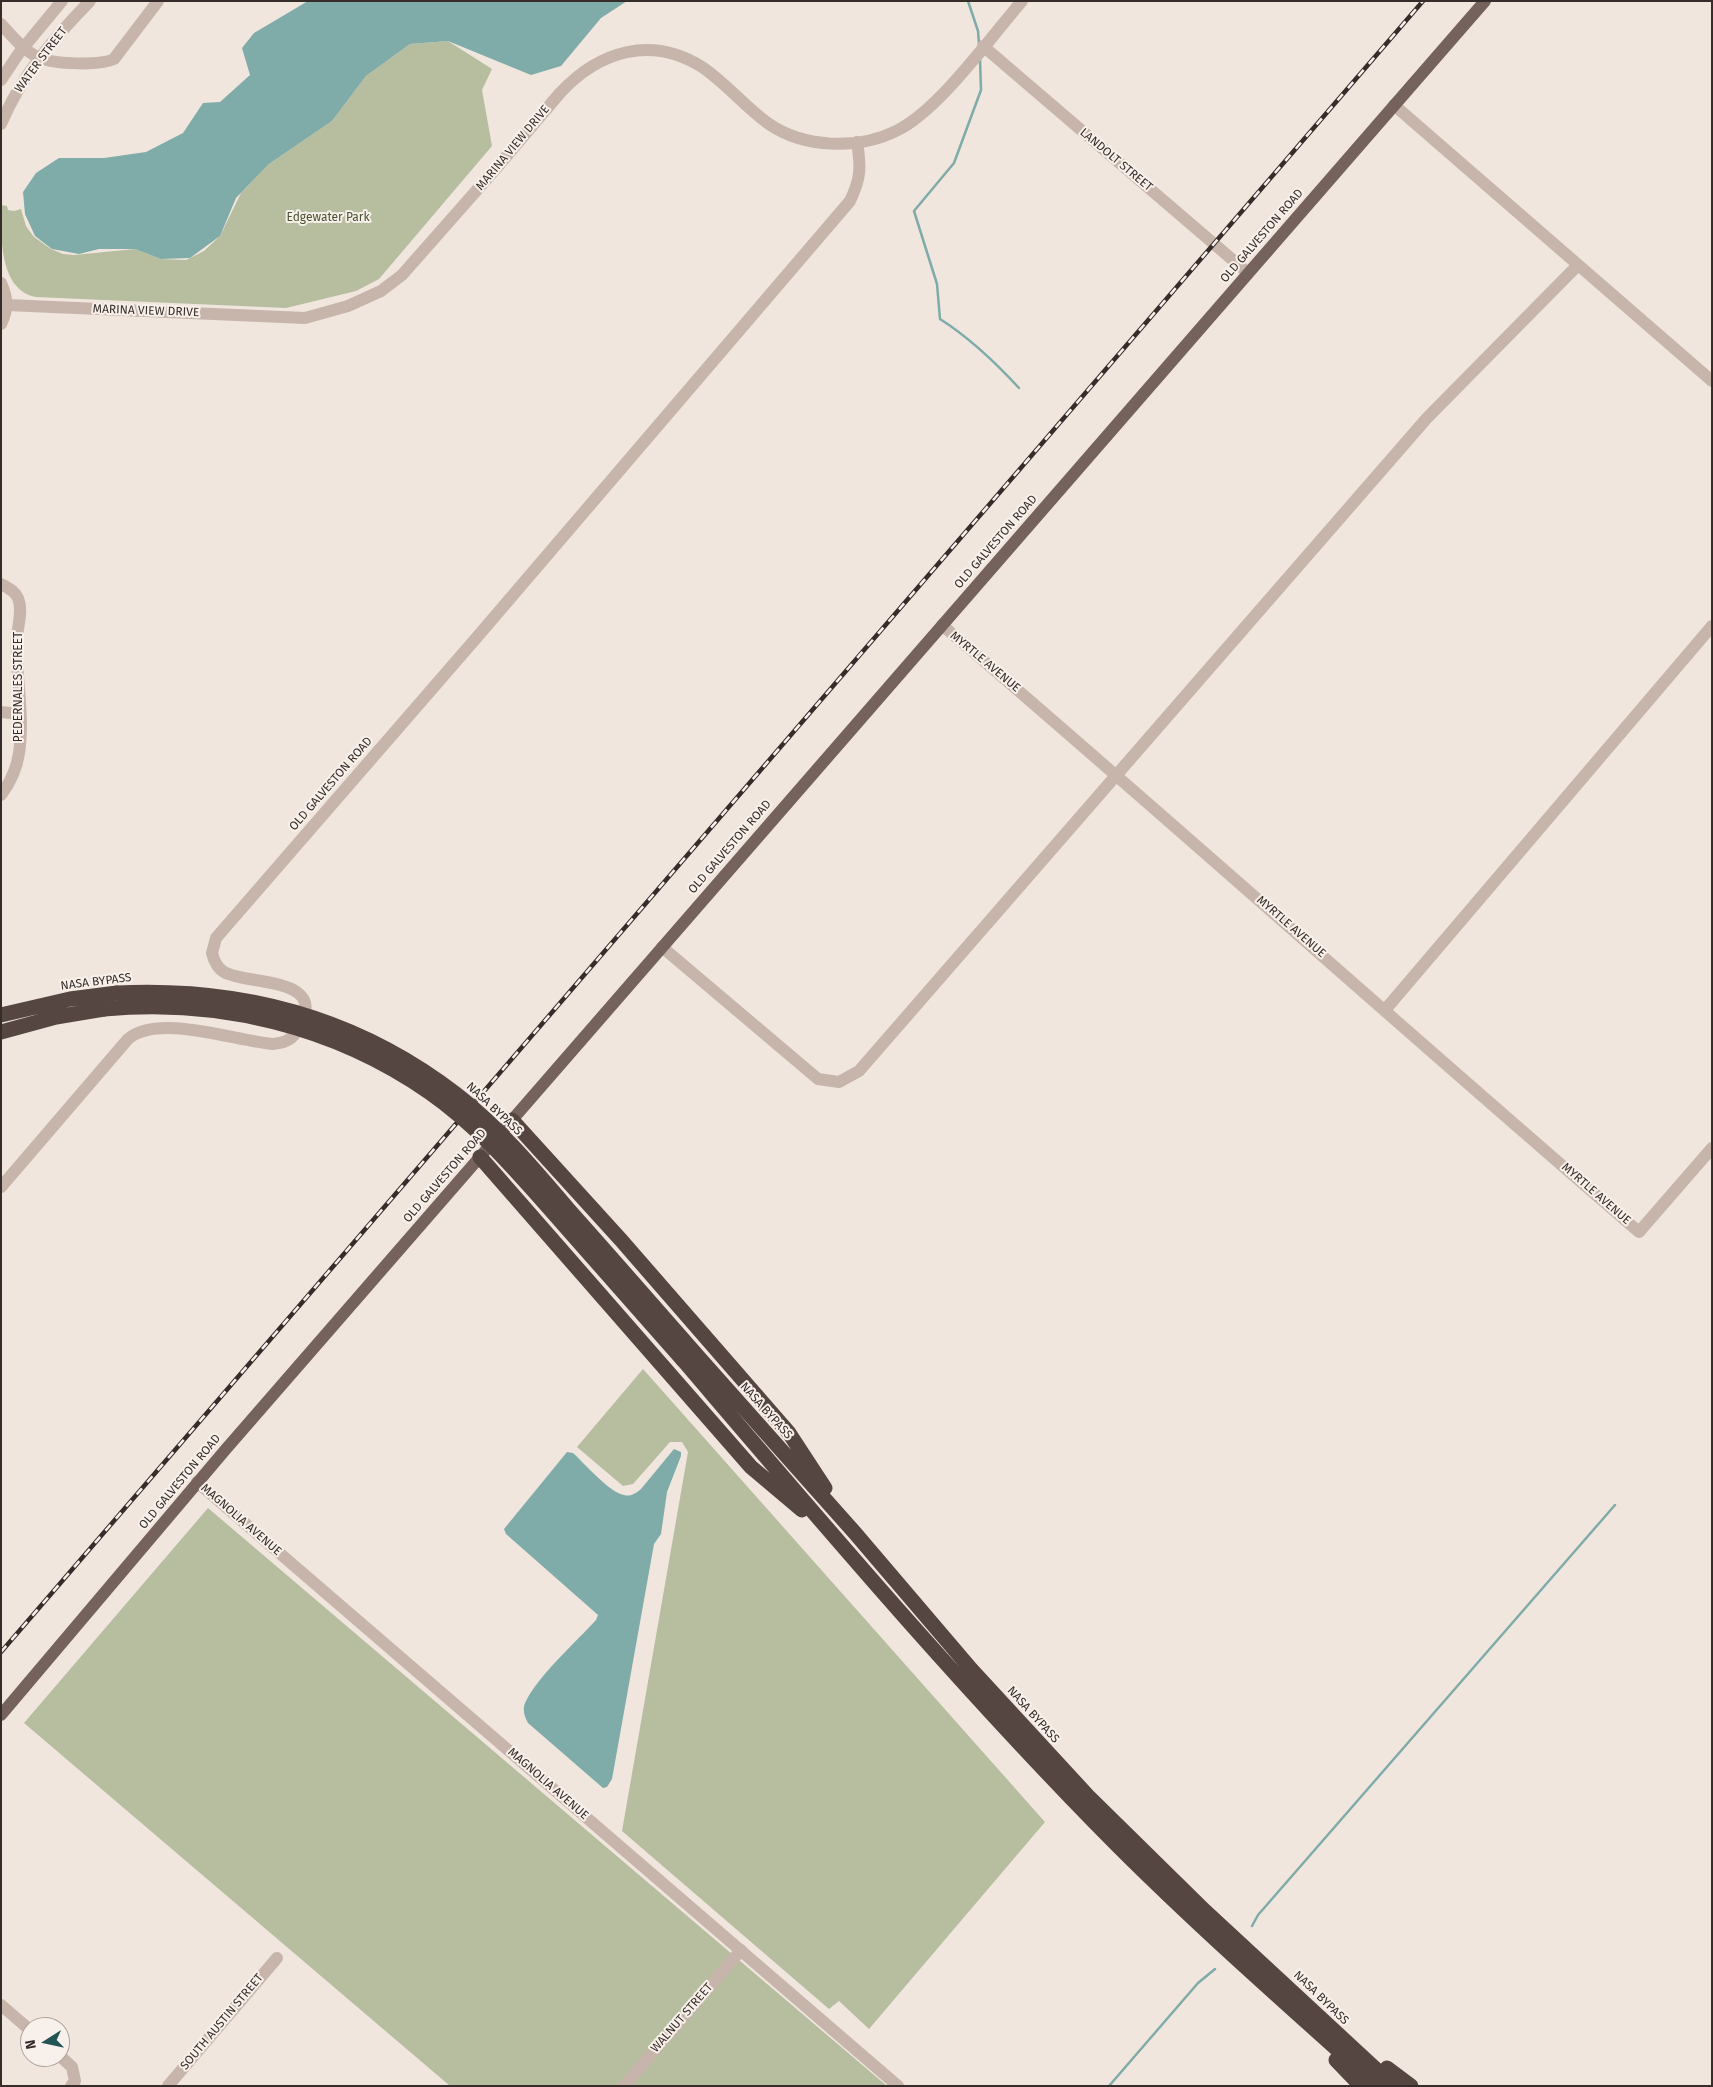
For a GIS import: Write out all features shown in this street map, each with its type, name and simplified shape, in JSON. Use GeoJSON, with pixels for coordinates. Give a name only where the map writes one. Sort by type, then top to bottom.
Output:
{"type":"FeatureCollection","features":[{"type":"Feature","properties":{"kind":"highway","name":"NASA BYPASS"},"geometry":{"type":"LineString","coordinates":[[1,1015],[70,999],[117,993],[170,991],[205,993],[280,1007],[339,1027],[404,1059],[458,1095],[505,1138],[688,1356],[835,1538],[1079,1806],[1155,1882],[1237,1959],[1378,2086]]}},
{"type":"Feature","properties":{"kind":"highway","name":"NASA BYPASS"},"geometry":{"type":"LineString","coordinates":[[1,1032],[56,1017],[104,1009],[180,1006],[250,1016],[304,1030],[366,1055],[407,1078],[452,1110],[501,1156],[855,1533],[978,1676],[1088,1796],[1199,1905],[1394,2086]]}},
{"type":"Feature","properties":{"kind":"highway"},"geometry":{"type":"LineString","coordinates":[[512,1120],[621,1240],[789,1433],[855,1533]]}},
{"type":"Feature","properties":{"kind":"highway"},"geometry":{"type":"LineString","coordinates":[[480,1157],[751,1468],[835,1538]]}},
{"type":"Feature","properties":{"kind":"highway"},"geometry":{"type":"LineString","coordinates":[[586,1280],[587,1261],[594,1250],[621,1240]]}},
{"type":"Feature","properties":{"kind":"highway"},"geometry":{"type":"LineString","coordinates":[[1237,1959],[1361,2086]]}},
{"type":"Feature","properties":{"kind":"highway"},"geometry":{"type":"LineString","coordinates":[[1289,1987],[1341,2032],[1411,2086]]}},
{"type":"Feature","properties":{"kind":"main road","name":"OLD GALVESTON ROAD"},"geometry":{"type":"LineString","coordinates":[[1,1715],[197,1482],[1484,1]]}},
{"type":"Feature","properties":{"kind":"street","name":"WATER STREET"},"geometry":{"type":"LineString","coordinates":[[1,80],[24,47],[62,1]]}},
{"type":"Feature","properties":{"kind":"street","name":"WATER STREET"},"geometry":{"type":"LineString","coordinates":[[1,124],[23,80],[58,34],[90,1]]}},
{"type":"Feature","properties":{"kind":"street"},"geometry":{"type":"LineString","coordinates":[[1,24],[24,47],[40,58],[87,64],[105,63],[114,59],[158,1]]}},
{"type":"Feature","properties":{"kind":"street"},"geometry":{"type":"LineString","coordinates":[[983,46],[1022,1]]}},
{"type":"Feature","properties":{"kind":"street","name":"MARINA VIEW DRIVE"},"geometry":{"type":"LineString","coordinates":[[7,305],[305,318],[348,306],[389,286],[411,267],[571,81],[596,62],[625,52],[653,50],[689,60],[703,68],[770,124],[788,134],[817,142],[857,142],[874,139],[896,131],[920,115],[942,94],[983,46]]}},
{"type":"Feature","properties":{"kind":"street","name":"LANDOLT STREET"},"geometry":{"type":"LineString","coordinates":[[983,46],[1248,273]]}},
{"type":"Feature","properties":{"kind":"street"},"geometry":{"type":"LineString","coordinates":[[1394,105],[1577,266],[1712,381]]}},
{"type":"Feature","properties":{"kind":"street","name":"OLD GALVESTON ROAD"},"geometry":{"type":"LineString","coordinates":[[1,1187],[128,1040],[139,1032],[166,1029],[273,1044],[281,1043],[293,1036],[301,1022],[304,1010],[300,996],[296,991],[282,984],[230,975],[220,969],[212,953],[216,938],[478,636],[525,578],[850,201],[859,180],[860,162],[857,142]]}},
{"type":"Feature","properties":{"kind":"street"},"geometry":{"type":"LineString","coordinates":[[662,947],[818,1079],[839,1082],[859,1070],[1426,418],[1577,266]]}},
{"type":"Feature","properties":{"kind":"street"},"geometry":{"type":"LineString","coordinates":[[1,284],[6,293],[7,305],[1,324]]}},
{"type":"Feature","properties":{"kind":"street","name":"PEDERNALES STREET"},"geometry":{"type":"LineString","coordinates":[[1,584],[13,590],[19,604],[17,664],[20,714],[19,752],[15,770],[1,795]]}},
{"type":"Feature","properties":{"kind":"street","name":"MYRTLE AVENUE"},"geometry":{"type":"LineString","coordinates":[[942,625],[1117,774],[1385,1010],[1430,1053],[1639,1232],[1712,1148]]}},
{"type":"Feature","properties":{"kind":"street"},"geometry":{"type":"LineString","coordinates":[[1385,1010],[1712,626]]}},
{"type":"Feature","properties":{"kind":"street"},"geometry":{"type":"LineString","coordinates":[[1,712],[20,714]]}},
{"type":"Feature","properties":{"kind":"street","name":"MAGNOLIA AVENUE"},"geometry":{"type":"LineString","coordinates":[[197,1482],[898,2086]]}},
{"type":"Feature","properties":{"kind":"street","name":"WALNUT STREET"},"geometry":{"type":"LineString","coordinates":[[624,2086],[741,1950]]}},
{"type":"Feature","properties":{"kind":"street","name":"SOUTH AUSTIN STREET"},"geometry":{"type":"LineString","coordinates":[[168,2086],[276,1958]]}},
{"type":"Feature","properties":{"kind":"street"},"geometry":{"type":"LineString","coordinates":[[1,2005],[20,2021]]}},
{"type":"Feature","properties":{"kind":"street"},"geometry":{"type":"LineString","coordinates":[[70,2065],[75,2081],[71,2086]]}},
{"type":"Feature","properties":{"kind":"green space","name":"Edgewater Park"},"geometry":{"type":"Polygon","coordinates":[[[448,41],[492,69],[482,90],[492,146],[379,279],[356,291],[286,308],[36,297],[24,292],[15,285],[5,262],[1,233],[1,205],[7,206],[8,210],[21,209],[26,226],[34,237],[51,249],[63,254],[74,255],[135,249],[161,259],[186,260],[204,251],[220,236],[241,193],[269,164],[332,121],[366,76],[410,44],[448,41]]]}},
{"type":"Feature","properties":{"kind":"green space"},"geometry":{"type":"Polygon","coordinates":[[[643,1369],[1045,1822],[869,2029],[839,2001],[829,2009],[622,1831],[688,1452],[682,1442],[670,1442],[633,1484],[623,1486],[577,1447],[643,1369]]]}},
{"type":"Feature","properties":{"kind":"green space"},"geometry":{"type":"Polygon","coordinates":[[[208,1508],[887,2086],[450,2086],[24,1723],[208,1508]]]}},
{"type":"Feature","properties":{"kind":"water"},"geometry":{"type":"Polygon","coordinates":[[[308,1],[627,1],[601,18],[561,66],[531,75],[448,41],[410,44],[366,76],[332,121],[269,164],[236,198],[220,236],[190,258],[161,259],[135,249],[99,249],[79,254],[52,249],[35,236],[25,214],[23,192],[36,173],[59,158],[104,158],[146,152],[183,133],[203,103],[220,102],[250,75],[242,48],[254,33],[308,1]]]}},
{"type":"Feature","properties":{"kind":"water"},"geometry":{"type":"Polygon","coordinates":[[[674,1449],[681,1452],[681,1456],[667,1492],[661,1534],[654,1544],[612,1779],[607,1787],[603,1788],[528,1723],[524,1709],[526,1701],[540,1680],[596,1620],[598,1615],[506,1534],[504,1529],[567,1452],[573,1453],[612,1489],[618,1493],[629,1495],[641,1489],[674,1449]]]}},
{"type":"Feature","properties":{"kind":"waterway"},"geometry":{"type":"LineString","coordinates":[[968,1],[978,31],[979,44]]}},
{"type":"Feature","properties":{"kind":"waterway"},"geometry":{"type":"LineString","coordinates":[[980,59],[981,90],[954,163],[914,211],[937,284],[940,319],[982,351],[1019,388]]}},
{"type":"Feature","properties":{"kind":"waterway"},"geometry":{"type":"LineString","coordinates":[[1252,1926],[1258,1915],[1615,1505]]}},
{"type":"Feature","properties":{"kind":"waterway"},"geometry":{"type":"LineString","coordinates":[[1109,2086],[1198,1983],[1215,1969]]}},
{"type":"Feature","properties":{"kind":"railway"},"geometry":{"type":"LineString","coordinates":[[1,1652],[1423,1]]}}]}
